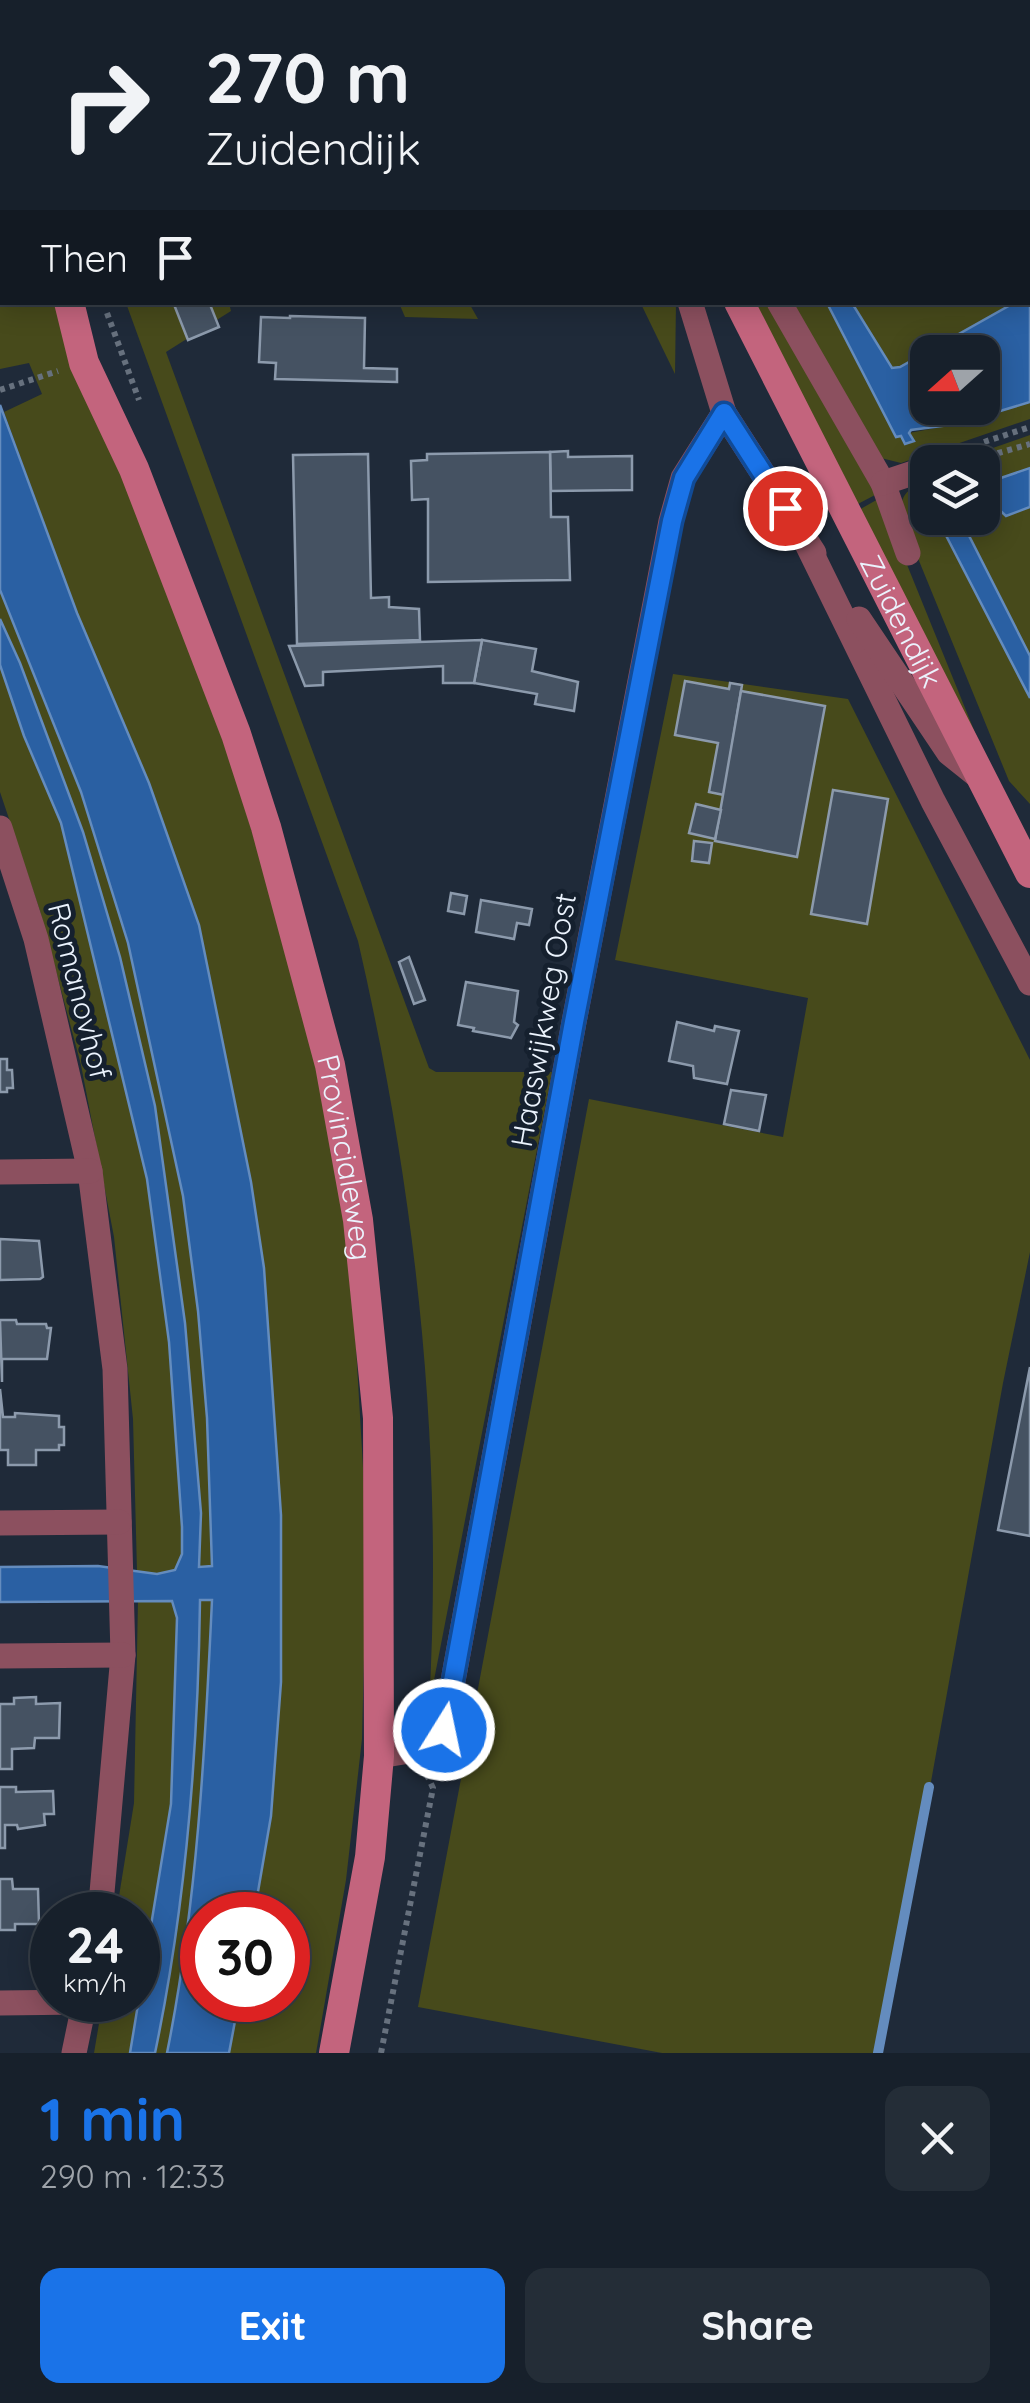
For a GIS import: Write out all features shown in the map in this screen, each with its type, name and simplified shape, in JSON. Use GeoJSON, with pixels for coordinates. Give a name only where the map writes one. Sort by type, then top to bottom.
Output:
{"type":"FeatureCollection","features":[{"type":"Feature","properties":{"kind":"main road","name":"Provincialeweg"},"geometry":{"type":"LineString","coordinates":[[70,305],[84,363],[134,470],[236,734],[289,908],[330,1065],[358,1220],[378,1418],[379,1756],[370,1858],[334,2053]]}},
{"type":"Feature","properties":{"kind":"main road","name":"Zuidendijk"},"geometry":{"type":"LineString","coordinates":[[741,305],[978,777],[1030,872]]}},
{"type":"Feature","properties":{"kind":"street"},"geometry":{"type":"LineString","coordinates":[[691,305],[724,413]]}},
{"type":"Feature","properties":{"kind":"street","name":"Zuidendijk"},"geometry":{"type":"LineString","coordinates":[[782,305],[883,483],[908,553]]}},
{"type":"Feature","properties":{"kind":"street","name":"Zuidendijk"},"geometry":{"type":"LineString","coordinates":[[724,413],[949,753],[978,777]]}},
{"type":"Feature","properties":{"kind":"street","name":"Haaswijkweg Oost"},"geometry":{"type":"LineString","coordinates":[[416,1750],[444,1730],[574,1022],[672,521],[684,478],[724,413]]}},
{"type":"Feature","properties":{"kind":"street"},"geometry":{"type":"LineString","coordinates":[[883,483],[910,474]]}},
{"type":"Feature","properties":{"kind":"street"},"geometry":{"type":"LineString","coordinates":[[805,540],[933,802],[1030,982]]}},
{"type":"Feature","properties":{"kind":"street","name":"Romanovhof"},"geometry":{"type":"LineString","coordinates":[[0,828],[36,939],[90,1171],[115,1369],[124,1655],[102,1892]]}},
{"type":"Feature","properties":{"kind":"street"},"geometry":{"type":"LineString","coordinates":[[0,1172],[90,1171]]}},
{"type":"Feature","properties":{"kind":"street"},"geometry":{"type":"LineString","coordinates":[[0,1522],[119,1522]]}},
{"type":"Feature","properties":{"kind":"street"},"geometry":{"type":"LineString","coordinates":[[0,1656],[124,1655]]}},
{"type":"Feature","properties":{"kind":"street"},"geometry":{"type":"LineString","coordinates":[[379,1756],[416,1750]]}},
{"type":"Feature","properties":{"kind":"street"},"geometry":{"type":"LineString","coordinates":[[0,2003],[30,2002]]}},
{"type":"Feature","properties":{"kind":"street"},"geometry":{"type":"LineString","coordinates":[[74,2053],[80,2022]]}},
{"type":"Feature","properties":{"kind":"path"},"geometry":{"type":"LineString","coordinates":[[0,390],[84,363]]}},
{"type":"Feature","properties":{"kind":"path"},"geometry":{"type":"LineString","coordinates":[[977,445],[1030,427]]}},
{"type":"Feature","properties":{"kind":"path"},"geometry":{"type":"LineString","coordinates":[[1000,455],[1030,444]]}},
{"type":"Feature","properties":{"kind":"path"},"geometry":{"type":"LineString","coordinates":[[381,2053],[433,1788],[416,1750]]}},
{"type":"Feature","properties":{"kind":"green space"},"geometry":{"type":"Polygon","coordinates":[[[0,305],[60,305],[234,770],[321,1067],[351,1261],[367,1536],[362,1739],[346,1880],[316,2053],[229,2053],[235,2022],[310,2022],[310,1892],[258,1892],[271,1816],[281,1682],[281,1515],[264,1268],[251,1182],[199,925],[149,783],[77,613],[4,412],[42,394],[29,363],[0,369],[0,305]]]}},
{"type":"Feature","properties":{"kind":"green space"},"geometry":{"type":"Polygon","coordinates":[[[127,305],[230,305],[231,311],[166,352],[429,1068],[436,1072],[552,1072],[429,1706],[432,1513],[421,1321],[396,1130],[358,941],[127,305]]]}},
{"type":"Feature","properties":{"kind":"green space"},"geometry":{"type":"Polygon","coordinates":[[[400,305],[470,305],[478,319],[405,317],[400,305]]]}},
{"type":"Feature","properties":{"kind":"green space"},"geometry":{"type":"Polygon","coordinates":[[[676,305],[675,374],[642,306],[676,305]]]}},
{"type":"Feature","properties":{"kind":"green space"},"geometry":{"type":"Polygon","coordinates":[[[750,305],[773,305],[860,457],[875,495],[854,506],[750,305]]]}},
{"type":"Feature","properties":{"kind":"green space"},"geometry":{"type":"Polygon","coordinates":[[[790,305],[828,305],[872,387],[909,433],[952,425],[1000,425],[1000,411],[1030,402],[1030,419],[954,445],[910,445],[910,460],[901,463],[881,458],[790,305]]]}},
{"type":"Feature","properties":{"kind":"green space"},"geometry":{"type":"Polygon","coordinates":[[[853,305],[1010,305],[957,335],[910,335],[910,361],[891,368],[853,305]]]}},
{"type":"Feature","properties":{"kind":"green space"},"geometry":{"type":"Polygon","coordinates":[[[1030,435],[1030,468],[1000,478],[1000,445],[1030,435]]]}},
{"type":"Feature","properties":{"kind":"green space"},"geometry":{"type":"Polygon","coordinates":[[[910,490],[910,532],[902,502],[910,490]]]}},
{"type":"Feature","properties":{"kind":"green space"},"geometry":{"type":"Polygon","coordinates":[[[880,498],[978,740],[857,511],[880,498]]]}},
{"type":"Feature","properties":{"kind":"green space"},"geometry":{"type":"Polygon","coordinates":[[[1000,501],[1006,516],[1030,507],[1030,656],[969,535],[1000,535],[1000,501]]]}},
{"type":"Feature","properties":{"kind":"green space"},"geometry":{"type":"Polygon","coordinates":[[[911,535],[946,535],[1030,698],[1030,804],[1009,781],[911,535]]]}},
{"type":"Feature","properties":{"kind":"green space"},"geometry":{"type":"Polygon","coordinates":[[[0,590],[81,793],[128,943],[163,1095],[183,1196],[198,1311],[207,1418],[212,1567],[199,1568],[201,1513],[185,1323],[173,1249],[83,832],[0,619],[0,590]]]}},
{"type":"Feature","properties":{"kind":"green space"},"geometry":{"type":"Polygon","coordinates":[[[0,663],[24,736],[61,822],[147,1179],[169,1342],[182,1527],[182,1554],[175,1570],[157,1574],[137,1571],[133,1419],[114,1237],[81,1065],[40,911],[0,792],[0,663]]]}},
{"type":"Feature","properties":{"kind":"green space"},"geometry":{"type":"Polygon","coordinates":[[[673,674],[848,699],[1030,1060],[1030,1252],[882,2053],[662,2053],[418,2007],[589,1099],[783,1137],[808,998],[615,960],[673,674]]]}},
{"type":"Feature","properties":{"kind":"green space"},"geometry":{"type":"Polygon","coordinates":[[[212,1599],[203,1770],[192,1892],[181,1892],[196,1714],[200,1600],[212,1599]]]}},
{"type":"Feature","properties":{"kind":"green space"},"geometry":{"type":"Polygon","coordinates":[[[172,1600],[177,1618],[171,1804],[157,1892],[120,1892],[134,1803],[138,1601],[172,1600]]]}},
{"type":"Feature","properties":{"kind":"green space"},"geometry":{"type":"Polygon","coordinates":[[[180,1897],[180,1978],[167,2053],[155,2053],[166,1997],[180,1897]]]}},
{"type":"Feature","properties":{"kind":"green space"},"geometry":{"type":"Polygon","coordinates":[[[99,2022],[135,2022],[130,2053],[94,2053],[99,2022]]]}},
{"type":"Feature","properties":{"kind":"water"},"geometry":{"type":"Polygon","coordinates":[[[828,305],[853,305],[892,368],[910,361],[910,425],[949,425],[911,430],[914,441],[905,444],[901,436],[896,437],[828,305]]]}},
{"type":"Feature","properties":{"kind":"water"},"geometry":{"type":"Polygon","coordinates":[[[1010,305],[1030,305],[1030,402],[1000,411],[1000,335],[957,335],[1010,305]]]}},
{"type":"Feature","properties":{"kind":"water"},"geometry":{"type":"Polygon","coordinates":[[[0,405],[77,613],[149,783],[199,925],[251,1182],[264,1268],[281,1515],[281,1682],[271,1816],[258,1892],[192,1892],[212,1600],[200,1600],[188,1828],[175,1941],[155,2053],[130,2053],[135,2022],[160,2022],[160,1892],[157,1892],[171,1804],[177,1618],[172,1601],[0,1602],[0,1567],[98,1566],[157,1574],[175,1570],[182,1554],[182,1527],[169,1342],[147,1179],[61,823],[24,736],[0,665],[0,619],[83,832],[120,957],[155,1106],[185,1323],[201,1513],[199,1567],[212,1566],[207,1418],[198,1311],[183,1196],[128,943],[81,792],[0,590],[0,405]]]}},
{"type":"Feature","properties":{"kind":"water"},"geometry":{"type":"Polygon","coordinates":[[[1030,468],[1030,507],[1006,516],[1000,510],[1000,478],[1030,468]]]}},
{"type":"Feature","properties":{"kind":"water"},"geometry":{"type":"Polygon","coordinates":[[[946,535],[969,535],[1030,656],[1030,698],[946,535]]]}},
{"type":"Feature","properties":{"kind":"water"},"geometry":{"type":"Polygon","coordinates":[[[180,1978],[180,2022],[235,2022],[229,2053],[167,2053],[180,1978]]]}},
{"type":"Feature","properties":{"kind":"building"},"geometry":{"type":"Polygon","coordinates":[[[174,305],[210,305],[219,327],[188,340],[174,305]]]}},
{"type":"Feature","properties":{"kind":"building"},"geometry":{"type":"Polygon","coordinates":[[[261,317],[365,318],[364,368],[397,369],[397,382],[275,379],[276,363],[259,362],[261,317]]]}},
{"type":"Feature","properties":{"kind":"building"},"geometry":{"type":"Polygon","coordinates":[[[568,451],[568,457],[632,456],[632,490],[551,491],[550,452],[568,451]]]}},
{"type":"Feature","properties":{"kind":"building"},"geometry":{"type":"Polygon","coordinates":[[[550,452],[551,517],[568,517],[570,580],[428,582],[428,499],[412,500],[411,461],[427,460],[427,454],[550,452]]]}},
{"type":"Feature","properties":{"kind":"building"},"geometry":{"type":"Polygon","coordinates":[[[368,454],[371,598],[389,597],[389,607],[419,609],[420,640],[297,644],[293,455],[368,454]]]}},
{"type":"Feature","properties":{"kind":"building"},"geometry":{"type":"Polygon","coordinates":[[[482,640],[536,649],[532,671],[578,682],[574,711],[535,704],[537,694],[474,683],[482,640]]]}},
{"type":"Feature","properties":{"kind":"building"},"geometry":{"type":"Polygon","coordinates":[[[482,640],[474,683],[443,683],[443,666],[323,672],[323,685],[305,686],[289,646],[482,640]]]}},
{"type":"Feature","properties":{"kind":"building"},"geometry":{"type":"Polygon","coordinates":[[[685,681],[729,689],[730,683],[742,685],[724,795],[709,792],[718,743],[675,735],[685,681]]]}},
{"type":"Feature","properties":{"kind":"building"},"geometry":{"type":"Polygon","coordinates":[[[741,691],[825,706],[797,857],[715,841],[741,691]]]}},
{"type":"Feature","properties":{"kind":"building"},"geometry":{"type":"Polygon","coordinates":[[[833,790],[888,799],[867,924],[811,914],[833,790]]]}},
{"type":"Feature","properties":{"kind":"building"},"geometry":{"type":"Polygon","coordinates":[[[696,804],[721,810],[715,839],[689,833],[696,804]]]}},
{"type":"Feature","properties":{"kind":"building"},"geometry":{"type":"Polygon","coordinates":[[[694,841],[712,843],[709,863],[692,861],[694,841]]]}},
{"type":"Feature","properties":{"kind":"building"},"geometry":{"type":"Polygon","coordinates":[[[451,893],[467,896],[464,914],[448,911],[451,893]]]}},
{"type":"Feature","properties":{"kind":"building"},"geometry":{"type":"Polygon","coordinates":[[[481,900],[532,909],[529,925],[517,923],[514,939],[476,932],[481,900]]]}},
{"type":"Feature","properties":{"kind":"building"},"geometry":{"type":"Polygon","coordinates":[[[409,957],[425,1000],[414,1004],[399,962],[409,957]]]}},
{"type":"Feature","properties":{"kind":"building"},"geometry":{"type":"Polygon","coordinates":[[[466,982],[518,991],[514,1022],[518,1025],[511,1038],[458,1025],[466,982]]]}},
{"type":"Feature","properties":{"kind":"building"},"geometry":{"type":"Polygon","coordinates":[[[677,1022],[714,1031],[715,1026],[739,1031],[727,1084],[694,1078],[693,1066],[669,1061],[677,1022]]]}},
{"type":"Feature","properties":{"kind":"building"},"geometry":{"type":"Polygon","coordinates":[[[0,1059],[7,1059],[7,1070],[12,1070],[13,1088],[7,1088],[7,1092],[0,1092],[0,1059]]]}},
{"type":"Feature","properties":{"kind":"building"},"geometry":{"type":"Polygon","coordinates":[[[731,1090],[766,1095],[759,1131],[724,1124],[731,1090]]]}},
{"type":"Feature","properties":{"kind":"building"},"geometry":{"type":"Polygon","coordinates":[[[0,1239],[39,1241],[43,1277],[0,1280],[0,1239]]]}},
{"type":"Feature","properties":{"kind":"building"},"geometry":{"type":"Polygon","coordinates":[[[0,1320],[46,1324],[51,1328],[47,1359],[2,1359],[2,1382],[0,1320]]]}},
{"type":"Feature","properties":{"kind":"building"},"geometry":{"type":"Polygon","coordinates":[[[1030,1367],[1030,1536],[998,1530],[1030,1367]]]}},
{"type":"Feature","properties":{"kind":"building"},"geometry":{"type":"Polygon","coordinates":[[[0,1389],[3,1417],[15,1417],[15,1413],[59,1416],[59,1427],[64,1427],[64,1445],[59,1445],[59,1450],[36,1450],[36,1465],[8,1465],[8,1450],[0,1450],[0,1389]]]}},
{"type":"Feature","properties":{"kind":"building"},"geometry":{"type":"Polygon","coordinates":[[[36,1697],[36,1704],[60,1703],[59,1738],[35,1738],[34,1748],[12,1749],[12,1769],[0,1769],[0,1704],[14,1704],[14,1698],[36,1697]]]}},
{"type":"Feature","properties":{"kind":"building"},"geometry":{"type":"Polygon","coordinates":[[[0,1787],[16,1787],[16,1792],[53,1791],[54,1814],[44,1814],[45,1825],[18,1829],[17,1825],[5,1825],[5,1848],[0,1848],[0,1787]]]}},
{"type":"Feature","properties":{"kind":"building"},"geometry":{"type":"Polygon","coordinates":[[[0,1879],[12,1879],[13,1889],[38,1889],[30,1892],[30,1924],[0,1930],[0,1879]]]}},
{"type":"Feature","properties":{"kind":"waterway"},"geometry":{"type":"LineString","coordinates":[[878,2053],[929,1787]]}},
{"type":"Feature","properties":{"kind":"route"},"geometry":{"type":"LineString","coordinates":[[444,1730],[574,1022],[672,521],[684,478],[724,413],[785,508]]}}]}
